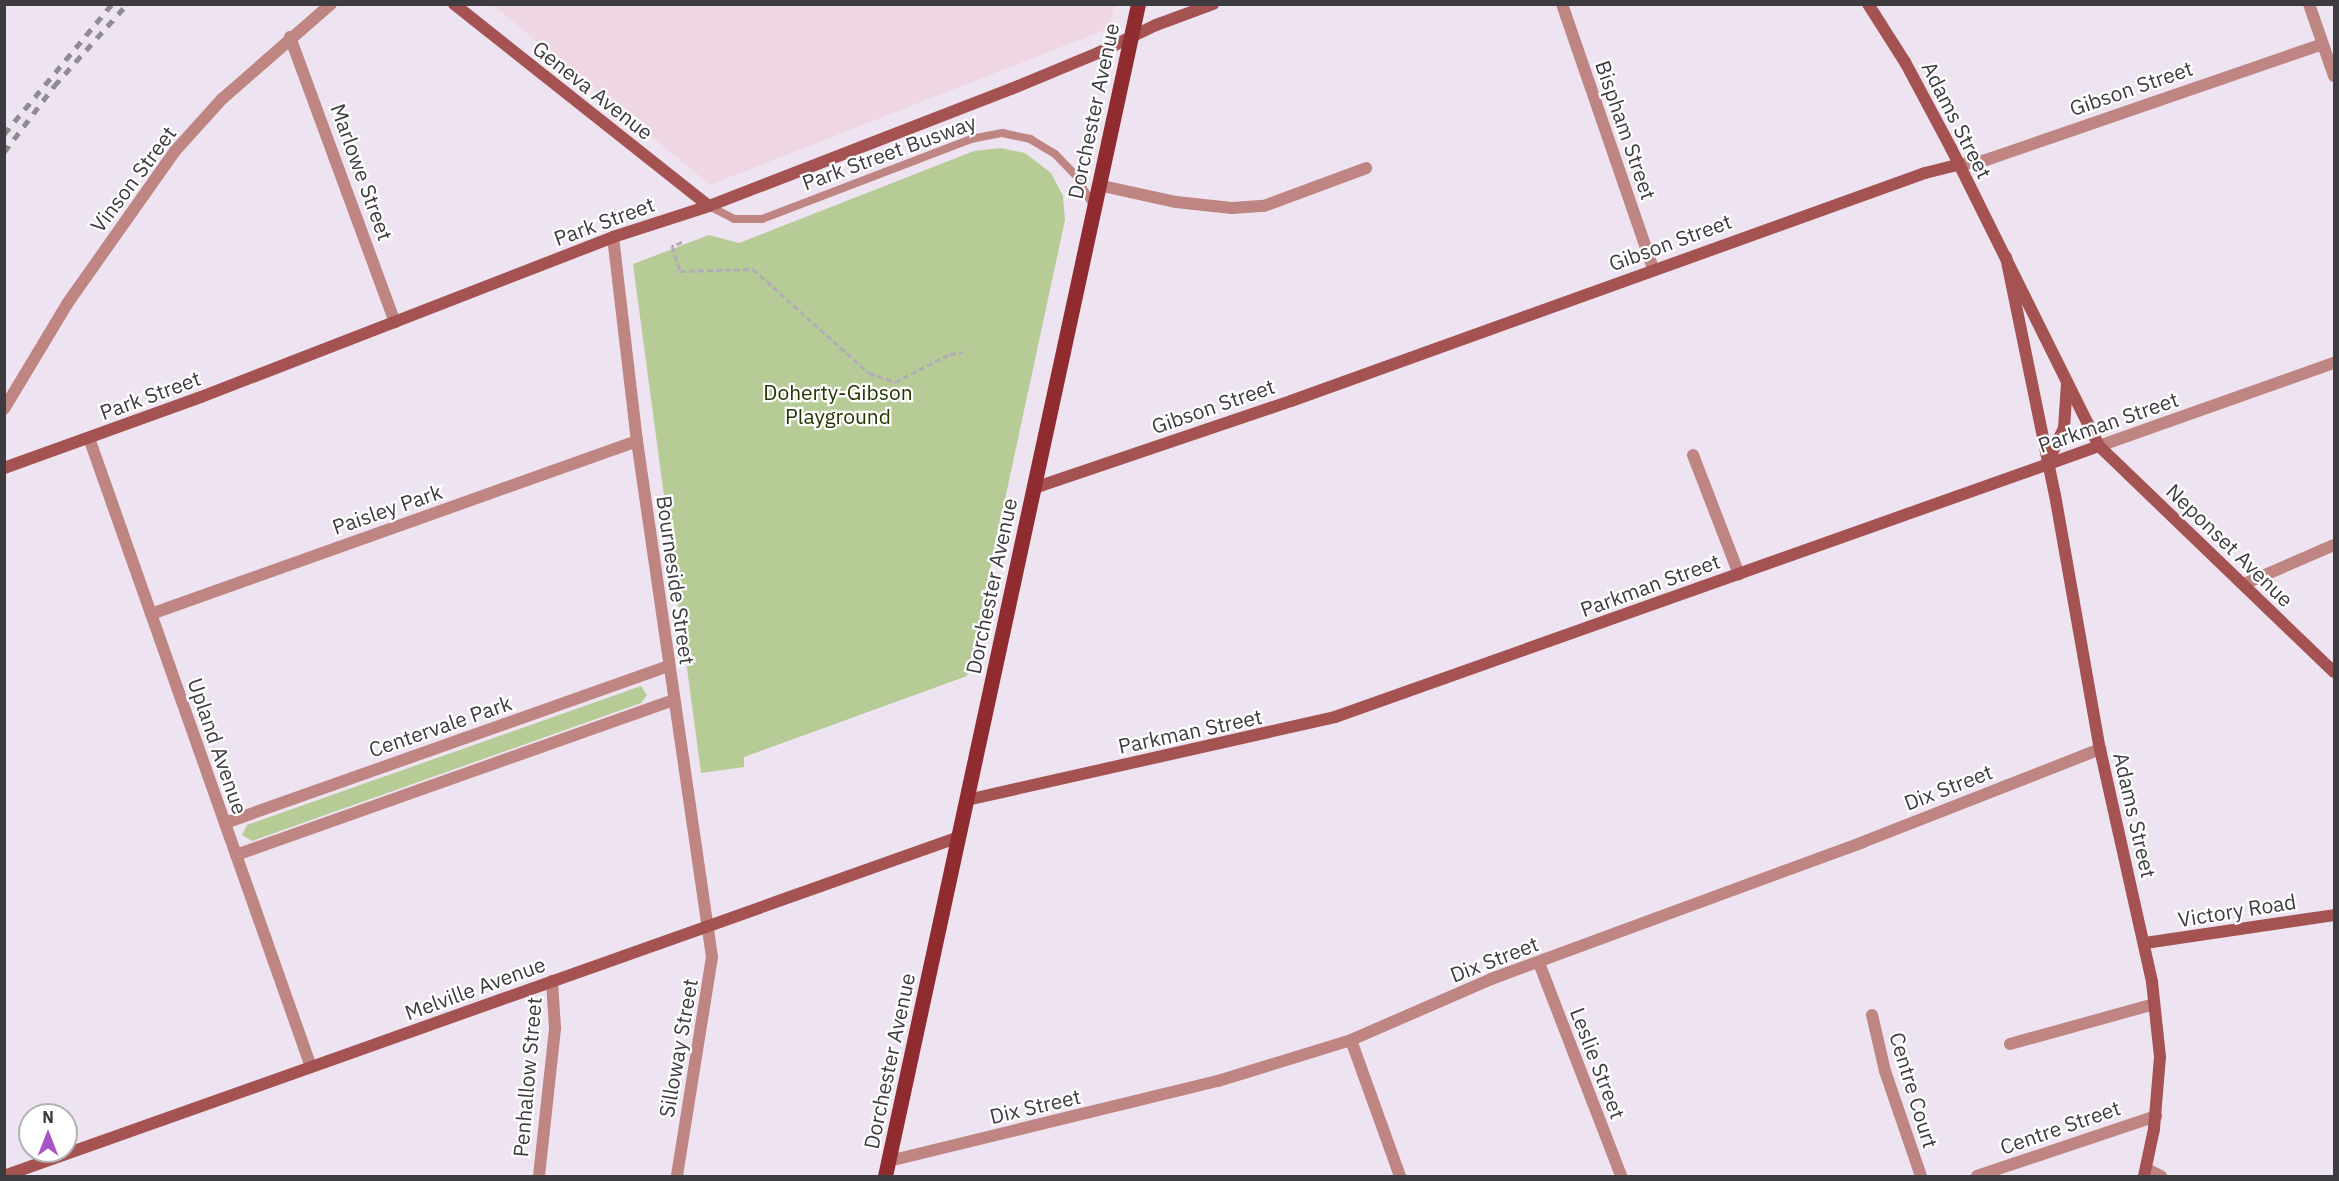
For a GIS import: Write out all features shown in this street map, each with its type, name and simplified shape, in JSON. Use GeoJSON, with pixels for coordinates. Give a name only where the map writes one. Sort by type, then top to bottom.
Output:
{"type":"FeatureCollection","features":[{"type":"Feature","properties":{"kind":"main road","name":"Dorchester Avenue"},"geometry":{"type":"LineString","coordinates":[[885,1176],[1138,4]]}},
{"type":"Feature","properties":{"kind":"street","name":"Vinson Street"},"geometry":{"type":"LineString","coordinates":[[4,409],[67,304],[176,151],[222,99],[290,37],[331,4]]}},
{"type":"Feature","properties":{"kind":"street","name":"Geneva Avenue"},"geometry":{"type":"LineString","coordinates":[[454,4],[708,206]]}},
{"type":"Feature","properties":{"kind":"street","name":"Park Street"},"geometry":{"type":"LineString","coordinates":[[4,468],[394,322],[613,237],[708,206],[1022,84],[1213,4]]}},
{"type":"Feature","properties":{"kind":"street","name":"Bispham Street"},"geometry":{"type":"LineString","coordinates":[[1562,4],[1653,268]]}},
{"type":"Feature","properties":{"kind":"street","name":"Adams Street"},"geometry":{"type":"LineString","coordinates":[[1868,4],[1905,62],[2006,256],[2099,446]]}},
{"type":"Feature","properties":{"kind":"street"},"geometry":{"type":"LineString","coordinates":[[2309,4],[2334,76]]}},
{"type":"Feature","properties":{"kind":"street","name":"Marlowe Street"},"geometry":{"type":"LineString","coordinates":[[290,37],[394,322]]}},
{"type":"Feature","properties":{"kind":"street","name":"Gibson Street"},"geometry":{"type":"LineString","coordinates":[[1034,488],[1291,400],[1925,172],[1986,160],[2323,44]]}},
{"type":"Feature","properties":{"kind":"street"},"geometry":{"type":"LineString","coordinates":[[1098,185],[1184,204],[1232,208],[1264,206],[1366,168]]}},
{"type":"Feature","properties":{"kind":"street","name":"Bourneside Street"},"geometry":{"type":"LineString","coordinates":[[613,237],[637,441],[704,927]]}},
{"type":"Feature","properties":{"kind":"street","name":"Adams Street"},"geometry":{"type":"LineString","coordinates":[[2006,256],[2048,463],[2100,749],[2145,943],[2160,1057],[2156,1116],[2146,1172]]}},
{"type":"Feature","properties":{"kind":"street","name":"Parkman Street"},"geometry":{"type":"LineString","coordinates":[[967,800],[1335,717],[2334,363]]}},
{"type":"Feature","properties":{"kind":"street","name":"Adams Street"},"geometry":{"type":"LineString","coordinates":[[2048,463],[2064,428],[2067,383]]}},
{"type":"Feature","properties":{"kind":"street","name":"Upland Avenue"},"geometry":{"type":"LineString","coordinates":[[88,438],[311,1067]]}},
{"type":"Feature","properties":{"kind":"street","name":"Paisley Park"},"geometry":{"type":"LineString","coordinates":[[151,614],[637,441]]}},
{"type":"Feature","properties":{"kind":"street","name":"Neponset Avenue"},"geometry":{"type":"LineString","coordinates":[[2099,446],[2334,672]]}},
{"type":"Feature","properties":{"kind":"street"},"geometry":{"type":"LineString","coordinates":[[1693,455],[1739,574]]}},
{"type":"Feature","properties":{"kind":"street"},"geometry":{"type":"LineString","coordinates":[[2244,585],[2334,545]]}},
{"type":"Feature","properties":{"kind":"street","name":"Centervale Park"},"geometry":{"type":"LineString","coordinates":[[225,823],[668,666]]}},
{"type":"Feature","properties":{"kind":"street"},"geometry":{"type":"LineString","coordinates":[[236,855],[673,700]]}},
{"type":"Feature","properties":{"kind":"street","name":"Dix Street"},"geometry":{"type":"LineString","coordinates":[[889,1161],[1218,1081],[1351,1040],[1491,979],[1539,963],[2100,749]]}},
{"type":"Feature","properties":{"kind":"street","name":"Melville Avenue"},"geometry":{"type":"LineString","coordinates":[[4,1176],[959,837]]}},
{"type":"Feature","properties":{"kind":"street","name":"Victory Road"},"geometry":{"type":"LineString","coordinates":[[2145,943],[2334,915]]}},
{"type":"Feature","properties":{"kind":"street","name":"Silloway Street"},"geometry":{"type":"LineString","coordinates":[[677,1176],[711,972],[704,927]]}},
{"type":"Feature","properties":{"kind":"street","name":"Leslie Street"},"geometry":{"type":"LineString","coordinates":[[1539,963],[1621,1176]]}},
{"type":"Feature","properties":{"kind":"street","name":"Penhallow Street"},"geometry":{"type":"LineString","coordinates":[[539,1176],[555,1028],[552,981]]}},
{"type":"Feature","properties":{"kind":"street"},"geometry":{"type":"LineString","coordinates":[[2010,1044],[2154,1004]]}},
{"type":"Feature","properties":{"kind":"street","name":"Centre Court"},"geometry":{"type":"LineString","coordinates":[[1872,1015],[1885,1071],[1921,1176]]}},
{"type":"Feature","properties":{"kind":"street"},"geometry":{"type":"LineString","coordinates":[[1351,1040],[1400,1176]]}},
{"type":"Feature","properties":{"kind":"street","name":"Centre Street"},"geometry":{"type":"LineString","coordinates":[[1977,1176],[2156,1116]]}},
{"type":"Feature","properties":{"kind":"street"},"geometry":{"type":"LineString","coordinates":[[2146,1172],[2161,1176]]}},
{"type":"Feature","properties":{"kind":"lane","name":"Park Street Busway"},"geometry":{"type":"LineString","coordinates":[[708,206],[734,219],[762,219],[970,139],[1002,133],[1030,140],[1055,154],[1076,176],[1094,206]]}},
{"type":"Feature","properties":{"kind":"path"},"geometry":{"type":"LineString","coordinates":[[682,242],[672,246],[680,271],[753,269],[869,373],[895,382],[950,354],[963,352]]}},
{"type":"Feature","properties":{"kind":"shaded area"},"geometry":{"type":"Polygon","coordinates":[[[493,5],[1115,5],[1110,28],[710,185],[493,5]]]}},
{"type":"Feature","properties":{"kind":"green space","name":"Doherty-Gibson Playground"},"geometry":{"type":"Polygon","coordinates":[[[1000,148],[1025,153],[1051,173],[1063,196],[1065,220],[967,676],[744,757],[744,767],[701,773],[633,264],[709,235],[739,243],[974,151],[1000,148]]]}},
{"type":"Feature","properties":{"kind":"green space"},"geometry":{"type":"Polygon","coordinates":[[[641,686],[647,695],[641,703],[252,841],[242,835],[247,825],[641,686]]]}},
{"type":"Feature","properties":{"kind":"railway"},"geometry":{"type":"LineString","coordinates":[[4,134],[112,4]]}},
{"type":"Feature","properties":{"kind":"railway"},"geometry":{"type":"LineString","coordinates":[[4,152],[54,86],[127,4]]}}]}
